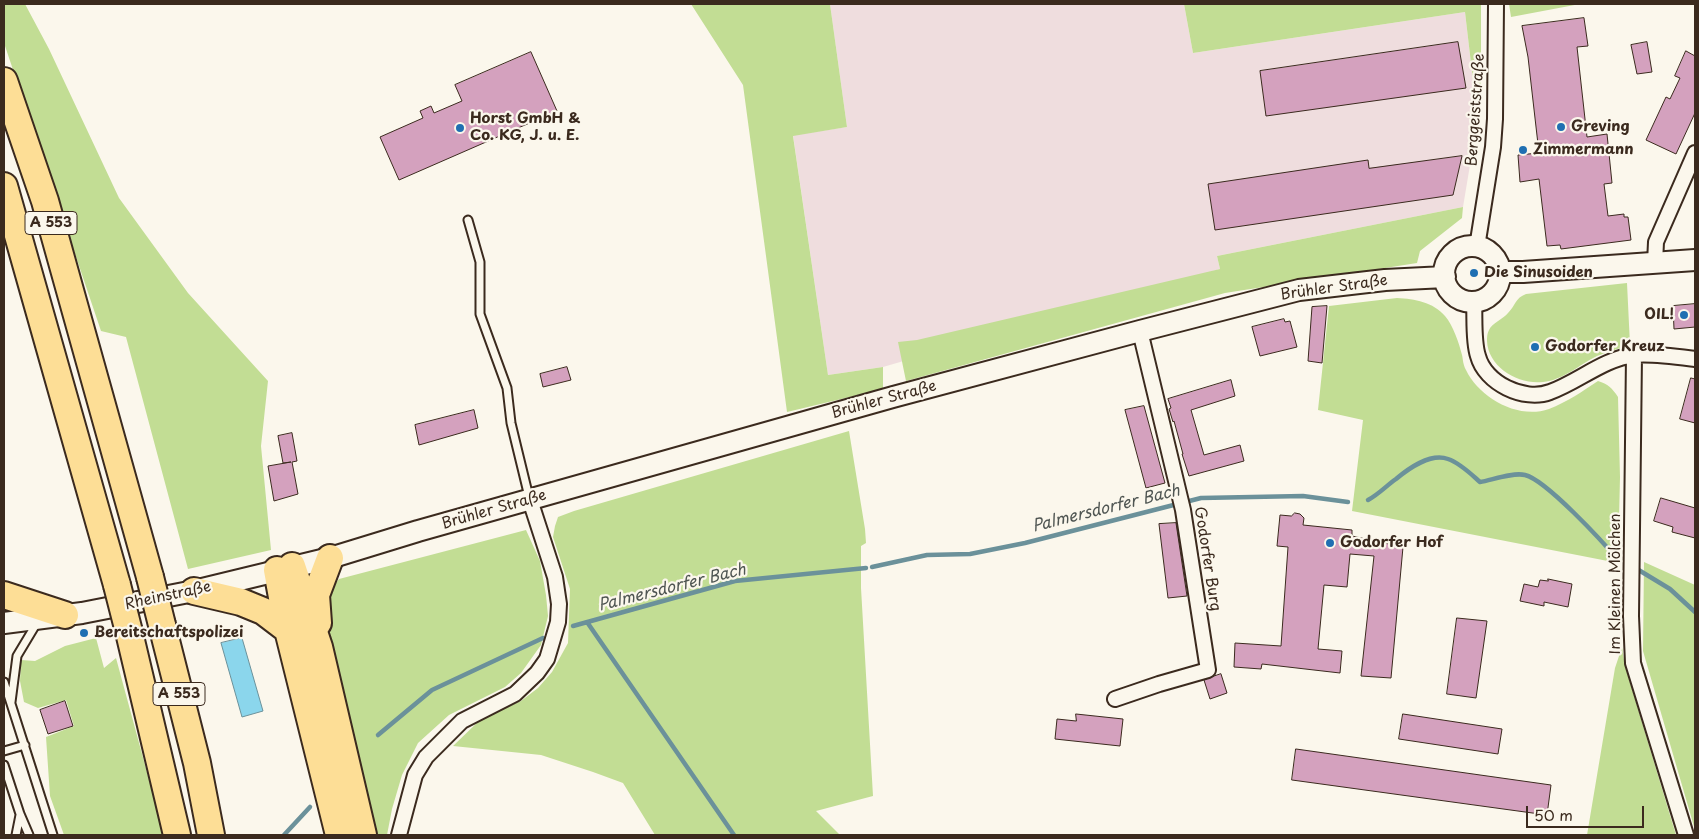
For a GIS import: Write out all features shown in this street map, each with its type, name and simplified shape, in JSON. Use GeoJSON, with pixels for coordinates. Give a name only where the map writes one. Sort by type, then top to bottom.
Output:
{"type":"FeatureCollection","features":[{"type":"Feature","properties":{"kind":"highway","name":"A 553"},"geometry":{"type":"LineString","coordinates":[[4,81],[45,201],[150,577],[197,763],[211,835]]}},
{"type":"Feature","properties":{"kind":"highway","name":"A 553"},"geometry":{"type":"LineString","coordinates":[[4,186],[117,584],[177,835]]}},
{"type":"Feature","properties":{"kind":"highway"},"geometry":{"type":"LineString","coordinates":[[4,260],[11,266],[71,419]]}},
{"type":"Feature","properties":{"kind":"highway"},"geometry":{"type":"LineString","coordinates":[[318,647],[316,595],[330,558]]}},
{"type":"Feature","properties":{"kind":"highway"},"geometry":{"type":"LineString","coordinates":[[284,568],[288,630],[339,835]]}},
{"type":"Feature","properties":{"kind":"highway"},"geometry":{"type":"LineString","coordinates":[[284,568],[318,647],[363,835]]}},
{"type":"Feature","properties":{"kind":"highway"},"geometry":{"type":"LineString","coordinates":[[194,591],[241,602],[262,611],[288,630]]}},
{"type":"Feature","properties":{"kind":"highway"},"geometry":{"type":"LineString","coordinates":[[4,595],[65,615]]}},
{"type":"Feature","properties":{"kind":"highway"},"geometry":{"type":"LineString","coordinates":[[197,763],[220,835]]}},
{"type":"Feature","properties":{"kind":"main road"},"geometry":{"type":"LineString","coordinates":[[1468,246],[1486,250],[1494,256],[1500,272],[1496,290],[1490,296],[1474,302],[1466,301],[1452,293],[1447,286],[1444,276],[1448,261],[1453,254],[1468,246]]}},
{"type":"Feature","properties":{"kind":"main road"},"geometry":{"type":"LineString","coordinates":[[1500,272],[1695,260]]}},
{"type":"Feature","properties":{"kind":"main road","name":"Brühler Straße"},"geometry":{"type":"LineString","coordinates":[[330,558],[893,397],[1299,290],[1385,280],[1444,276]]}},
{"type":"Feature","properties":{"kind":"main road","name":"Rheinstraße"},"geometry":{"type":"LineString","coordinates":[[4,623],[65,615],[194,591],[330,558]]}},
{"type":"Feature","properties":{"kind":"street","name":"Berggeiststraße"},"geometry":{"type":"LineString","coordinates":[[1477,247],[1493,148],[1496,4]]}},
{"type":"Feature","properties":{"kind":"street"},"geometry":{"type":"LineString","coordinates":[[1655,263],[1656,242],[1695,153]]}},
{"type":"Feature","properties":{"kind":"street"},"geometry":{"type":"LineString","coordinates":[[1474,302],[1478,356],[1488,373],[1511,390],[1530,394],[1548,393],[1604,364],[1634,355],[1695,360]]}},
{"type":"Feature","properties":{"kind":"street","name":"Godorfer Burg"},"geometry":{"type":"LineString","coordinates":[[1115,700],[1159,684],[1208,670],[1182,504],[1140,331]]}},
{"type":"Feature","properties":{"kind":"street","name":"Im Kleinen Mölchen"},"geometry":{"type":"LineString","coordinates":[[1634,355],[1631,616],[1633,663],[1686,835]]}},
{"type":"Feature","properties":{"kind":"street"},"geometry":{"type":"LineString","coordinates":[[399,835],[415,775],[426,757],[462,721],[515,694],[537,673],[547,658],[558,622],[559,604],[556,577],[530,500]]}},
{"type":"Feature","properties":{"kind":"lane"},"geometry":{"type":"LineString","coordinates":[[468,220],[480,262],[480,314],[507,388],[511,424],[530,500]]}},
{"type":"Feature","properties":{"kind":"lane"},"geometry":{"type":"LineString","coordinates":[[11,705],[17,656],[40,619]]}},
{"type":"Feature","properties":{"kind":"lane"},"geometry":{"type":"LineString","coordinates":[[4,682],[53,835]]}},
{"type":"Feature","properties":{"kind":"lane"},"geometry":{"type":"LineString","coordinates":[[4,752],[25,745]]}},
{"type":"Feature","properties":{"kind":"lane"},"geometry":{"type":"LineString","coordinates":[[4,765],[29,835]]}},
{"type":"Feature","properties":{"kind":"lane"},"geometry":{"type":"LineString","coordinates":[[16,835],[20,814]]}},
{"type":"Feature","properties":{"kind":"shaded area"},"geometry":{"type":"Polygon","coordinates":[[[830,4],[1184,4],[1193,53],[1465,12],[1474,89],[1476,129],[1463,207],[1217,256],[1220,269],[883,367],[828,375],[793,135],[847,127],[830,4]]]}},
{"type":"Feature","properties":{"kind":"green space"},"geometry":{"type":"Polygon","coordinates":[[[4,4],[25,4],[49,49],[119,198],[188,293],[268,381],[261,446],[271,550],[188,569],[126,337],[101,331],[4,43],[4,4]]]}},
{"type":"Feature","properties":{"kind":"green space"},"geometry":{"type":"Polygon","coordinates":[[[691,4],[830,4],[847,127],[793,136],[828,375],[883,367],[883,389],[787,412],[743,85],[691,4]]]}},
{"type":"Feature","properties":{"kind":"green space"},"geometry":{"type":"Polygon","coordinates":[[[1184,4],[1481,4],[1481,91],[1474,89],[1465,12],[1193,53],[1184,4]]]}},
{"type":"Feature","properties":{"kind":"green space"},"geometry":{"type":"Polygon","coordinates":[[[1509,4],[1580,4],[1511,17],[1509,4]]]}},
{"type":"Feature","properties":{"kind":"green space"},"geometry":{"type":"Polygon","coordinates":[[[1463,207],[1462,218],[1420,251],[1417,263],[1225,293],[906,381],[898,342],[917,340],[1220,269],[1217,256],[1463,207]]]}},
{"type":"Feature","properties":{"kind":"green space"},"geometry":{"type":"Polygon","coordinates":[[[1627,283],[1630,345],[1597,356],[1564,375],[1543,382],[1524,381],[1515,377],[1506,372],[1493,359],[1489,350],[1487,334],[1493,325],[1511,310],[1522,296],[1627,283]]]}},
{"type":"Feature","properties":{"kind":"green space"},"geometry":{"type":"Polygon","coordinates":[[[1397,298],[1429,304],[1445,316],[1451,324],[1461,350],[1464,366],[1472,380],[1480,389],[1500,404],[1512,409],[1537,412],[1562,403],[1598,381],[1614,391],[1618,397],[1620,477],[1618,563],[1352,511],[1363,420],[1318,410],[1329,306],[1397,298]]]}},
{"type":"Feature","properties":{"kind":"green space"},"geometry":{"type":"Polygon","coordinates":[[[849,431],[866,543],[861,546],[861,588],[873,796],[816,811],[840,835],[655,835],[623,783],[541,755],[453,746],[481,719],[521,701],[538,688],[552,672],[568,643],[570,589],[553,537],[558,517],[849,431]]]}},
{"type":"Feature","properties":{"kind":"green space"},"geometry":{"type":"Polygon","coordinates":[[[526,530],[540,561],[546,595],[548,616],[541,645],[521,673],[505,687],[449,715],[418,743],[402,775],[387,835],[372,835],[320,603],[339,579],[526,530]]]}},
{"type":"Feature","properties":{"kind":"green space"},"geometry":{"type":"Polygon","coordinates":[[[1644,562],[1695,585],[1695,830],[1643,651],[1644,562]]]}},
{"type":"Feature","properties":{"kind":"green space"},"geometry":{"type":"Polygon","coordinates":[[[96,638],[104,668],[116,658],[164,835],[64,835],[50,796],[46,737],[74,726],[66,700],[38,708],[24,702],[20,681],[21,660],[35,661],[65,646],[96,638]]]}},
{"type":"Feature","properties":{"kind":"green space"},"geometry":{"type":"Polygon","coordinates":[[[1622,647],[1625,666],[1676,835],[1587,835],[1615,668],[1622,647]]]}},
{"type":"Feature","properties":{"kind":"water"},"geometry":{"type":"Polygon","coordinates":[[[242,638],[263,711],[242,717],[221,643],[242,638]]]}},
{"type":"Feature","properties":{"kind":"building","name":"Greving"},"geometry":{"type":"Polygon","coordinates":[[[1584,18],[1588,46],[1577,47],[1587,137],[1607,134],[1612,183],[1604,184],[1608,216],[1624,214],[1624,217],[1628,217],[1631,240],[1561,249],[1560,245],[1547,246],[1539,179],[1520,182],[1518,155],[1539,153],[1528,57],[1522,26],[1584,18]]]}},
{"type":"Feature","properties":{"kind":"building"},"geometry":{"type":"Polygon","coordinates":[[[1458,42],[1466,88],[1266,116],[1260,71],[1458,42]]]}},
{"type":"Feature","properties":{"kind":"building"},"geometry":{"type":"Polygon","coordinates":[[[1647,42],[1652,72],[1637,74],[1631,45],[1647,42]]]}},
{"type":"Feature","properties":{"kind":"building"},"geometry":{"type":"Polygon","coordinates":[[[1686,51],[1695,56],[1695,113],[1676,154],[1646,140],[1666,97],[1670,99],[1680,78],[1675,76],[1686,51]]]}},
{"type":"Feature","properties":{"kind":"building","name":"Horst GmbH & Co. KG, J. u. E."},"geometry":{"type":"Polygon","coordinates":[[[531,52],[557,111],[399,180],[380,137],[423,118],[420,111],[431,106],[434,113],[462,101],[455,85],[531,52]]]}},
{"type":"Feature","properties":{"kind":"building"},"geometry":{"type":"Polygon","coordinates":[[[1462,156],[1453,195],[1215,230],[1208,184],[1368,160],[1369,168],[1462,156]]]}},
{"type":"Feature","properties":{"kind":"building","name":"OIL!"},"geometry":{"type":"Polygon","coordinates":[[[1695,304],[1695,327],[1674,329],[1673,306],[1695,304]]]}},
{"type":"Feature","properties":{"kind":"building"},"geometry":{"type":"Polygon","coordinates":[[[1327,306],[1322,363],[1308,361],[1312,307],[1327,306]]]}},
{"type":"Feature","properties":{"kind":"building"},"geometry":{"type":"Polygon","coordinates":[[[1284,319],[1285,322],[1290,321],[1297,347],[1260,356],[1252,327],[1284,319]]]}},
{"type":"Feature","properties":{"kind":"building"},"geometry":{"type":"Polygon","coordinates":[[[567,367],[571,380],[543,387],[540,374],[567,367]]]}},
{"type":"Feature","properties":{"kind":"building"},"geometry":{"type":"Polygon","coordinates":[[[1691,378],[1695,379],[1695,423],[1680,419],[1691,378]]]}},
{"type":"Feature","properties":{"kind":"building"},"geometry":{"type":"Polygon","coordinates":[[[1231,380],[1235,396],[1191,410],[1204,455],[1240,445],[1244,461],[1189,476],[1169,409],[1171,408],[1168,399],[1231,380]]]}},
{"type":"Feature","properties":{"kind":"building"},"geometry":{"type":"Polygon","coordinates":[[[1144,406],[1165,483],[1146,488],[1125,410],[1144,406]]]}},
{"type":"Feature","properties":{"kind":"building"},"geometry":{"type":"Polygon","coordinates":[[[474,410],[478,428],[419,445],[415,425],[474,410]]]}},
{"type":"Feature","properties":{"kind":"building"},"geometry":{"type":"Polygon","coordinates":[[[292,433],[297,461],[292,462],[298,494],[274,501],[268,466],[291,462],[283,463],[278,436],[292,433]]]}},
{"type":"Feature","properties":{"kind":"building"},"geometry":{"type":"Polygon","coordinates":[[[1661,498],[1695,508],[1695,538],[1672,532],[1673,527],[1654,521],[1661,498]]]}},
{"type":"Feature","properties":{"kind":"building"},"geometry":{"type":"Polygon","coordinates":[[[1295,513],[1300,514],[1304,518],[1303,525],[1352,530],[1352,536],[1403,547],[1391,678],[1361,676],[1374,556],[1350,554],[1347,587],[1324,585],[1318,649],[1342,651],[1340,673],[1262,664],[1261,669],[1234,667],[1235,643],[1281,646],[1288,547],[1277,546],[1280,515],[1291,516],[1295,513]]]}},
{"type":"Feature","properties":{"kind":"building"},"geometry":{"type":"Polygon","coordinates":[[[1176,523],[1187,596],[1168,598],[1159,524],[1176,523]]]}},
{"type":"Feature","properties":{"kind":"building"},"geometry":{"type":"Polygon","coordinates":[[[1548,579],[1572,584],[1568,607],[1544,602],[1544,606],[1520,601],[1524,584],[1538,587],[1540,580],[1548,581],[1548,579]]]}},
{"type":"Feature","properties":{"kind":"building"},"geometry":{"type":"Polygon","coordinates":[[[1457,618],[1487,621],[1476,698],[1447,694],[1457,618]]]}},
{"type":"Feature","properties":{"kind":"building"},"geometry":{"type":"Polygon","coordinates":[[[1221,674],[1227,693],[1210,699],[1204,680],[1221,674]]]}},
{"type":"Feature","properties":{"kind":"building"},"geometry":{"type":"Polygon","coordinates":[[[65,701],[73,726],[48,734],[40,710],[65,701]]]}},
{"type":"Feature","properties":{"kind":"building"},"geometry":{"type":"Polygon","coordinates":[[[1076,714],[1123,719],[1120,746],[1055,739],[1057,719],[1076,721],[1076,714]]]}},
{"type":"Feature","properties":{"kind":"building"},"geometry":{"type":"Polygon","coordinates":[[[1403,714],[1502,729],[1498,754],[1399,739],[1403,714]]]}},
{"type":"Feature","properties":{"kind":"building"},"geometry":{"type":"Polygon","coordinates":[[[1296,749],[1551,785],[1547,815],[1292,780],[1296,749]]]}},
{"type":"Feature","properties":{"kind":"waterway","name":"Palmersdorfer Bach"},"geometry":{"type":"LineString","coordinates":[[1368,500],[1414,466],[1435,458],[1448,459],[1457,463],[1480,482],[1509,475],[1525,475],[1534,479],[1560,499],[1619,561]]}},
{"type":"Feature","properties":{"kind":"waterway","name":"Palmersdorfer Bach"},"geometry":{"type":"LineString","coordinates":[[872,567],[927,555],[970,554],[1025,543],[1201,498],[1303,496],[1348,502]]}},
{"type":"Feature","properties":{"kind":"waterway","name":"Palmersdorfer Bach"},"geometry":{"type":"LineString","coordinates":[[573,626],[735,581],[866,568]]}},
{"type":"Feature","properties":{"kind":"waterway","name":"Palmersdorfer Bach"},"geometry":{"type":"LineString","coordinates":[[1637,569],[1670,589],[1695,612]]}},
{"type":"Feature","properties":{"kind":"waterway"},"geometry":{"type":"LineString","coordinates":[[587,622],[734,835]]}},
{"type":"Feature","properties":{"kind":"waterway","name":"Palmersdorfer Bach"},"geometry":{"type":"LineString","coordinates":[[378,735],[432,690],[543,638]]}},
{"type":"Feature","properties":{"kind":"waterway","name":"Palmersdorfer Bach"},"geometry":{"type":"LineString","coordinates":[[284,835],[310,807]]}},
{"type":"Feature","properties":{"kind":"place","name":"Greving"},"geometry":{"type":"Point","coordinates":[1561,127]}},
{"type":"Feature","properties":{"kind":"place","name":"Horst GmbH & Co. KG, J. u. E."},"geometry":{"type":"Point","coordinates":[460,128]}},
{"type":"Feature","properties":{"kind":"place","name":"Zimmermann"},"geometry":{"type":"Point","coordinates":[1523,150]}},
{"type":"Feature","properties":{"kind":"place","name":"Die Sinusoiden"},"geometry":{"type":"Point","coordinates":[1474,273]}},
{"type":"Feature","properties":{"kind":"place","name":"OIL!"},"geometry":{"type":"Point","coordinates":[1684,315]}},
{"type":"Feature","properties":{"kind":"place","name":"Godorfer Kreuz"},"geometry":{"type":"Point","coordinates":[1535,347]}},
{"type":"Feature","properties":{"kind":"place","name":"Godorfer Hof"},"geometry":{"type":"Point","coordinates":[1330,543]}},
{"type":"Feature","properties":{"kind":"place","name":"Bereitschaftspolizei"},"geometry":{"type":"Point","coordinates":[84,633]}}]}
